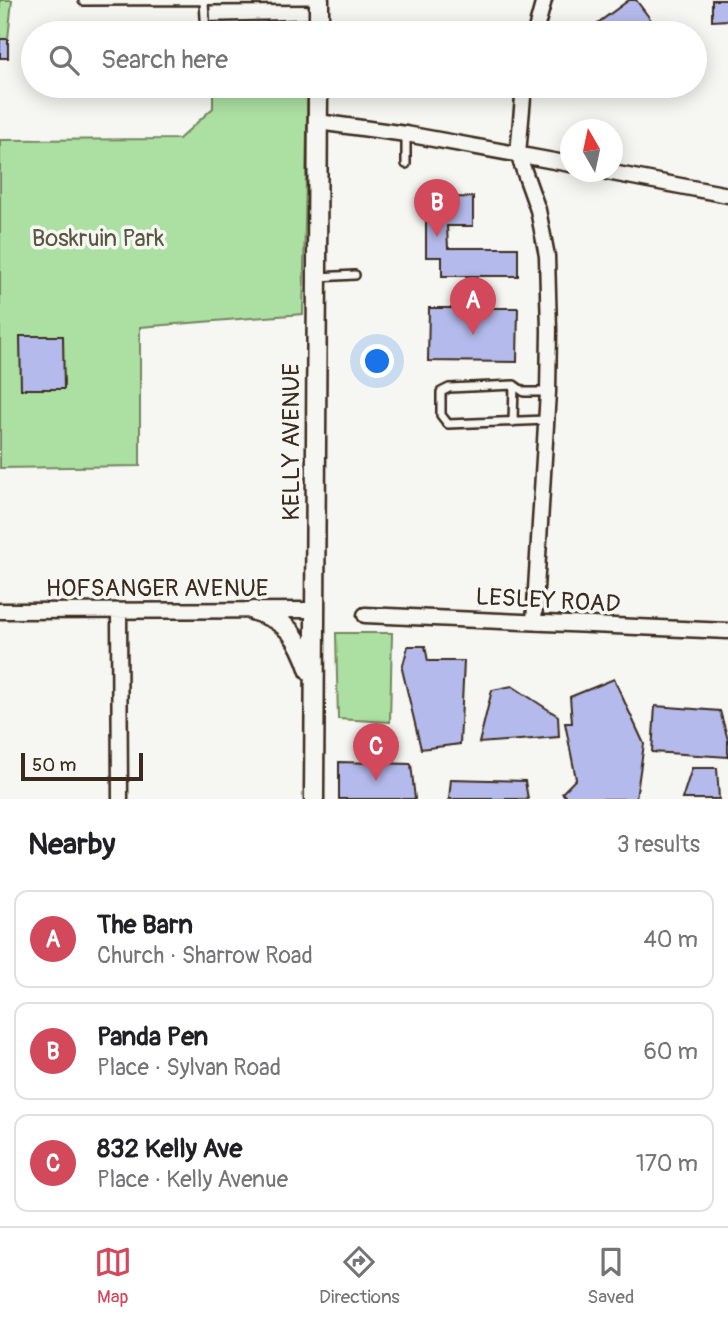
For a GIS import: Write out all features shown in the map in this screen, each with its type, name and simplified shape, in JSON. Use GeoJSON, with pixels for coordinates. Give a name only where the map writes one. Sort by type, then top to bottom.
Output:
{"type":"FeatureCollection","features":[{"type":"Feature","properties":{"kind":"street"},"geometry":{"type":"LineString","coordinates":[[318,0],[319,21]]}},
{"type":"Feature","properties":{"kind":"street"},"geometry":{"type":"LineString","coordinates":[[538,21],[544,0]]}},
{"type":"Feature","properties":{"kind":"street","name":"KELLY AVENUE"},"geometry":{"type":"LineString","coordinates":[[314,799],[318,98]]}},
{"type":"Feature","properties":{"kind":"street"},"geometry":{"type":"LineString","coordinates":[[523,98],[519,154],[538,209],[547,256],[548,392],[534,622]]}},
{"type":"Feature","properties":{"kind":"street"},"geometry":{"type":"LineString","coordinates":[[318,122],[406,134],[560,162]]}},
{"type":"Feature","properties":{"kind":"street"},"geometry":{"type":"LineString","coordinates":[[623,175],[728,195]]}},
{"type":"Feature","properties":{"kind":"street","name":"HOFSANGER AVENUE"},"geometry":{"type":"LineString","coordinates":[[0,611],[314,610]]}},
{"type":"Feature","properties":{"kind":"street"},"geometry":{"type":"LineString","coordinates":[[120,611],[120,799]]}},
{"type":"Feature","properties":{"kind":"street"},"geometry":{"type":"LineString","coordinates":[[254,611],[271,616],[297,638],[313,681]]}},
{"type":"Feature","properties":{"kind":"street","name":"LESLEY ROAD"},"geometry":{"type":"LineString","coordinates":[[365,615],[728,631]]}},
{"type":"Feature","properties":{"kind":"lane"},"geometry":{"type":"LineString","coordinates":[[83,1],[318,0]]}},
{"type":"Feature","properties":{"kind":"lane"},"geometry":{"type":"LineString","coordinates":[[204,2],[205,21]]}},
{"type":"Feature","properties":{"kind":"lane"},"geometry":{"type":"LineString","coordinates":[[406,134],[406,163]]}},
{"type":"Feature","properties":{"kind":"lane"},"geometry":{"type":"LineString","coordinates":[[317,277],[355,275]]}},
{"type":"Feature","properties":{"kind":"lane"},"geometry":{"type":"LineString","coordinates":[[513,422],[514,385]]}},
{"type":"Feature","properties":{"kind":"lane"},"geometry":{"type":"LineString","coordinates":[[547,420],[448,424],[441,415],[441,392],[443,389],[514,385],[524,392],[548,392]]}},
{"type":"Feature","properties":{"kind":"green space"},"geometry":{"type":"Polygon","coordinates":[[[0,0],[12,0],[8,39],[0,39],[0,0]]]}},
{"type":"Feature","properties":{"kind":"green space","name":"Boskruin Park"},"geometry":{"type":"Polygon","coordinates":[[[213,98],[308,98],[303,314],[140,327],[140,466],[0,468],[0,140],[179,139],[213,108],[213,98]]]}},
{"type":"Feature","properties":{"kind":"green space"},"geometry":{"type":"Polygon","coordinates":[[[336,633],[392,633],[390,722],[338,719],[336,633]]]}},
{"type":"Feature","properties":{"kind":"building"},"geometry":{"type":"Polygon","coordinates":[[[629,0],[636,0],[651,20],[650,21],[600,21],[629,0]]]}},
{"type":"Feature","properties":{"kind":"building"},"geometry":{"type":"Polygon","coordinates":[[[712,0],[728,0],[728,20],[712,21],[712,0]]]}},
{"type":"Feature","properties":{"kind":"building"},"geometry":{"type":"Polygon","coordinates":[[[0,39],[8,39],[8,58],[0,58],[0,39]]]}},
{"type":"Feature","properties":{"kind":"building"},"geometry":{"type":"Polygon","coordinates":[[[473,197],[473,226],[447,226],[448,248],[518,248],[518,276],[442,276],[442,257],[426,257],[426,198],[473,197]]]}},
{"type":"Feature","properties":{"kind":"building"},"geometry":{"type":"Polygon","coordinates":[[[429,308],[518,308],[517,362],[428,361],[429,308]]]}},
{"type":"Feature","properties":{"kind":"building"},"geometry":{"type":"Polygon","coordinates":[[[20,336],[63,336],[64,389],[21,389],[20,336]]]}},
{"type":"Feature","properties":{"kind":"building"},"geometry":{"type":"Polygon","coordinates":[[[408,646],[425,646],[428,661],[464,661],[460,744],[421,749],[402,669],[408,646]]]}},
{"type":"Feature","properties":{"kind":"building"},"geometry":{"type":"Polygon","coordinates":[[[614,679],[644,744],[636,799],[568,799],[562,793],[576,779],[565,723],[572,723],[570,697],[614,679]]]}},
{"type":"Feature","properties":{"kind":"building"},"geometry":{"type":"Polygon","coordinates":[[[512,686],[558,716],[559,737],[479,743],[492,690],[512,686]]]}},
{"type":"Feature","properties":{"kind":"building"},"geometry":{"type":"Polygon","coordinates":[[[655,706],[720,711],[728,740],[728,757],[652,752],[655,706]]]}},
{"type":"Feature","properties":{"kind":"building"},"geometry":{"type":"Polygon","coordinates":[[[339,762],[411,764],[415,799],[339,799],[339,762]]]}},
{"type":"Feature","properties":{"kind":"building"},"geometry":{"type":"Polygon","coordinates":[[[692,768],[717,768],[719,799],[682,799],[692,768]]]}},
{"type":"Feature","properties":{"kind":"building"},"geometry":{"type":"Polygon","coordinates":[[[451,779],[525,781],[528,799],[449,799],[451,779]]]}},
{"type":"Feature","properties":{"kind":"place","name":"Panda Pen"},"geometry":{"type":"Point","coordinates":[437,237]}},
{"type":"Feature","properties":{"kind":"place","name":"The Barn"},"geometry":{"type":"Point","coordinates":[473,335]}},
{"type":"Feature","properties":{"kind":"place","name":"832 Kelly Ave"},"geometry":{"type":"Point","coordinates":[376,781]}}]}
